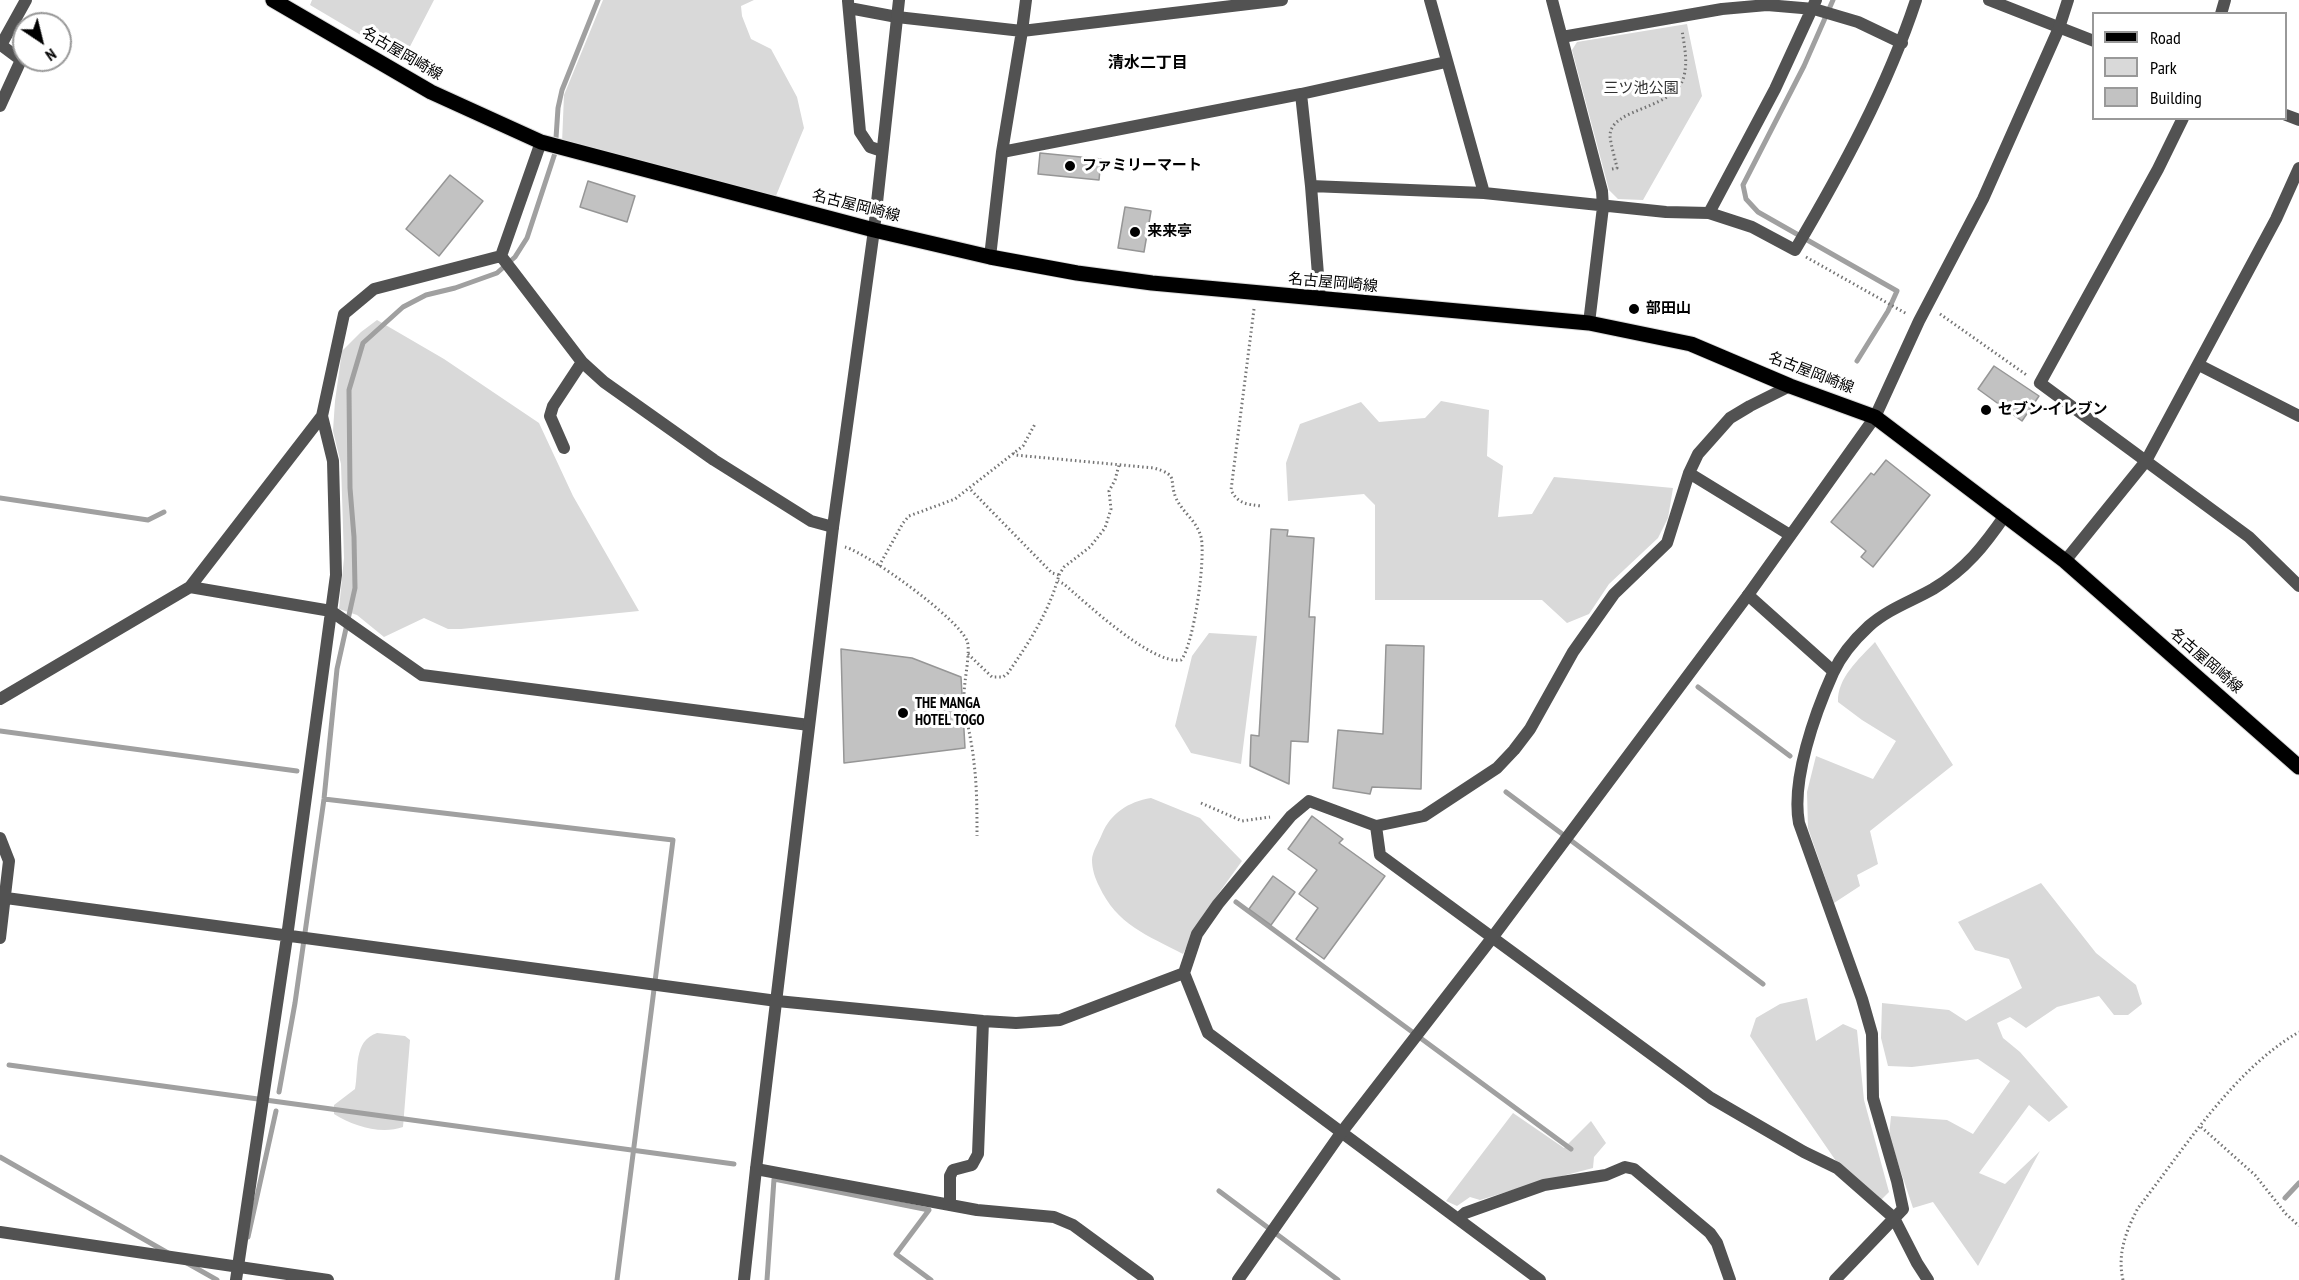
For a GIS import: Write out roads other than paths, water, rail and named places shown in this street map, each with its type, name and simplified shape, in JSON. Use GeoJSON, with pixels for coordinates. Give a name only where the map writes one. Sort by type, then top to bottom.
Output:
{"type":"FeatureCollection","features":[{"type":"Feature","properties":{"kind":"main road","name":"名古屋岡崎線"},"geometry":{"type":"LineString","coordinates":[[273,0],[431,92],[541,142],[874,230],[990,257],[1077,273],[1256,294],[1589,323],[1691,344],[1790,386],[1875,417],[2066,561],[2299,767]]}},
{"type":"Feature","properties":{"kind":"street"},"geometry":{"type":"LineString","coordinates":[[0,106],[21,60],[0,45],[26,0]]}},
{"type":"Feature","properties":{"kind":"street"},"geometry":{"type":"LineString","coordinates":[[744,1280],[833,527],[874,230],[899,0]]}},
{"type":"Feature","properties":{"kind":"street"},"geometry":{"type":"LineString","coordinates":[[990,257],[1002,152],[1026,0]]}},
{"type":"Feature","properties":{"kind":"street"},"geometry":{"type":"LineString","coordinates":[[882,151],[870,147],[860,132],[848,4],[897,17],[1022,31],[1282,0]]}},
{"type":"Feature","properties":{"kind":"street"},"geometry":{"type":"LineString","coordinates":[[1430,0],[1484,193]]}},
{"type":"Feature","properties":{"kind":"street"},"geometry":{"type":"LineString","coordinates":[[1552,0],[1602,191],[1603,207],[1589,323]]}},
{"type":"Feature","properties":{"kind":"street"},"geometry":{"type":"LineString","coordinates":[[1311,186],[1484,193],[1603,207],[1709,213],[1752,227],[1795,250],[1827,196],[1902,44],[1916,0]]}},
{"type":"Feature","properties":{"kind":"street"},"geometry":{"type":"LineString","coordinates":[[1989,0],[2092,39]]}},
{"type":"Feature","properties":{"kind":"street"},"geometry":{"type":"LineString","coordinates":[[1238,1280],[1341,1133],[1492,938],[1748,595],[1875,417],[1919,321],[1983,199],[2059,28],[2068,0]]}},
{"type":"Feature","properties":{"kind":"street"},"geometry":{"type":"LineString","coordinates":[[1562,37],[1722,9],[1815,4],[1902,44]]}},
{"type":"Feature","properties":{"kind":"street"},"geometry":{"type":"LineString","coordinates":[[1709,213],[1775,89],[1815,4]]}},
{"type":"Feature","properties":{"kind":"street"},"geometry":{"type":"LineString","coordinates":[[1002,152],[1301,94],[1446,62]]}},
{"type":"Feature","properties":{"kind":"street"},"geometry":{"type":"LineString","coordinates":[[1301,94],[1320,300]]}},
{"type":"Feature","properties":{"kind":"street"},"geometry":{"type":"LineString","coordinates":[[2182,120],[2158,169],[2040,383],[2249,537],[2299,586]]}},
{"type":"Feature","properties":{"kind":"street"},"geometry":{"type":"LineString","coordinates":[[501,256],[541,142]]}},
{"type":"Feature","properties":{"kind":"street"},"geometry":{"type":"LineString","coordinates":[[2066,561],[2146,462],[2276,219],[2299,168]]}},
{"type":"Feature","properties":{"kind":"street"},"geometry":{"type":"LineString","coordinates":[[501,256],[582,362],[603,382],[714,460],[812,521],[833,527]]}},
{"type":"Feature","properties":{"kind":"street"},"geometry":{"type":"LineString","coordinates":[[0,699],[190,587],[322,416],[344,314],[374,289],[501,256]]}},
{"type":"Feature","properties":{"kind":"street"},"geometry":{"type":"LineString","coordinates":[[564,448],[550,416],[553,406],[582,362]]}},
{"type":"Feature","properties":{"kind":"street"},"geometry":{"type":"LineString","coordinates":[[2199,365],[2299,416]]}},
{"type":"Feature","properties":{"kind":"street"},"geometry":{"type":"LineString","coordinates":[[1540,1280],[1208,1033],[1184,973],[1197,934],[1295,813],[1309,801],[1376,826],[1424,816],[1497,768],[1514,750],[1546,702],[1573,652],[1614,594],[1667,543],[1689,472],[1698,454],[1730,418],[1790,386]]}},
{"type":"Feature","properties":{"kind":"street"},"geometry":{"type":"LineString","coordinates":[[237,1274],[287,937],[336,575],[333,461],[322,416]]}},
{"type":"Feature","properties":{"kind":"street"},"geometry":{"type":"LineString","coordinates":[[1689,472],[1790,535]]}},
{"type":"Feature","properties":{"kind":"street"},"geometry":{"type":"LineString","coordinates":[[1835,1280],[1903,1209],[1873,1098],[1872,1034],[1842,943],[1809,856],[1797,813],[1798,789],[1812,725],[1833,671],[1848,648],[1871,624],[1961,570],[1987,541],[2006,514]]}},
{"type":"Feature","properties":{"kind":"street"},"geometry":{"type":"LineString","coordinates":[[190,587],[331,611],[422,675],[809,725]]}},
{"type":"Feature","properties":{"kind":"street"},"geometry":{"type":"LineString","coordinates":[[1748,595],[1833,671]]}},
{"type":"Feature","properties":{"kind":"street"},"geometry":{"type":"LineString","coordinates":[[1376,826],[1380,855],[1712,1098],[1804,1152],[1837,1168],[1894,1218],[1917,1263],[1929,1280]]}},
{"type":"Feature","properties":{"kind":"street"},"geometry":{"type":"LineString","coordinates":[[0,838],[9,861],[0,938]]}},
{"type":"Feature","properties":{"kind":"street"},"geometry":{"type":"LineString","coordinates":[[6,898],[777,1001],[983,1021],[1016,1023],[1060,1020],[1184,973]]}},
{"type":"Feature","properties":{"kind":"street"},"geometry":{"type":"LineString","coordinates":[[950,1205],[952,1170],[972,1166],[978,1154],[983,1021]]}},
{"type":"Feature","properties":{"kind":"street"},"geometry":{"type":"LineString","coordinates":[[1458,1219],[1465,1213],[1544,1185],[1606,1175],[1625,1167],[1634,1169],[1710,1233],[1717,1242],[1730,1280]]}},
{"type":"Feature","properties":{"kind":"street"},"geometry":{"type":"LineString","coordinates":[[756,1169],[977,1210],[1054,1216],[1072,1226],[1148,1280]]}},
{"type":"Feature","properties":{"kind":"street"},"geometry":{"type":"LineString","coordinates":[[0,1232],[237,1274],[327,1280]]}},
{"type":"Feature","properties":{"kind":"waterway"},"geometry":{"type":"LineString","coordinates":[[279,1092],[295,1003],[324,799],[337,669],[355,588],[350,488],[349,390],[363,343],[403,307],[426,295],[455,288],[497,273],[515,257],[527,238],[555,153],[558,108],[562,90],[598,0]]}},
{"type":"Feature","properties":{"kind":"waterway"},"geometry":{"type":"LineString","coordinates":[[1833,0],[1804,66],[1743,185],[1746,199],[1758,212],[1897,291],[1888,311],[1857,361]]}},
{"type":"Feature","properties":{"kind":"waterway"},"geometry":{"type":"LineString","coordinates":[[0,498],[148,520],[164,512]]}},
{"type":"Feature","properties":{"kind":"waterway"},"geometry":{"type":"LineString","coordinates":[[1698,687],[1790,756]]}},
{"type":"Feature","properties":{"kind":"waterway"},"geometry":{"type":"LineString","coordinates":[[0,731],[297,771]]}},
{"type":"Feature","properties":{"kind":"waterway"},"geometry":{"type":"LineString","coordinates":[[1506,792],[1763,984]]}},
{"type":"Feature","properties":{"kind":"waterway"},"geometry":{"type":"LineString","coordinates":[[324,799],[673,840],[617,1280]]}},
{"type":"Feature","properties":{"kind":"waterway"},"geometry":{"type":"LineString","coordinates":[[1236,902],[1571,1149]]}},
{"type":"Feature","properties":{"kind":"waterway"},"geometry":{"type":"LineString","coordinates":[[9,1065],[734,1164]]}},
{"type":"Feature","properties":{"kind":"waterway"},"geometry":{"type":"LineString","coordinates":[[248,1237],[276,1111]]}},
{"type":"Feature","properties":{"kind":"waterway"},"geometry":{"type":"LineString","coordinates":[[0,1157],[168,1253]]}},
{"type":"Feature","properties":{"kind":"waterway"},"geometry":{"type":"LineString","coordinates":[[767,1280],[774,1179],[929,1210],[896,1254],[931,1280]]}},
{"type":"Feature","properties":{"kind":"waterway"},"geometry":{"type":"LineString","coordinates":[[2285,1198],[2299,1183]]}},
{"type":"Feature","properties":{"kind":"waterway"},"geometry":{"type":"LineString","coordinates":[[1219,1191],[1338,1280]]}},
{"type":"Feature","properties":{"kind":"waterway"},"geometry":{"type":"LineString","coordinates":[[187,1263],[217,1280]]}},
{"type":"Feature","properties":{"kind":"place","name":"ファミリーマート"},"geometry":{"type":"Point","coordinates":[1070,166]}},
{"type":"Feature","properties":{"kind":"place","name":"来来亭"},"geometry":{"type":"Point","coordinates":[1135,232]}},
{"type":"Feature","properties":{"kind":"place","name":"部田山"},"geometry":{"type":"Point","coordinates":[1634,309]}},
{"type":"Feature","properties":{"kind":"place","name":"セブン-イレブン"},"geometry":{"type":"Point","coordinates":[1986,410]}},
{"type":"Feature","properties":{"kind":"place","name":"THE MANGA HOTEL TOGO"},"geometry":{"type":"Point","coordinates":[903,713]}},
{"type":"Feature","properties":{"kind":"district","name":"清水二丁目"},"geometry":{"type":"Point","coordinates":[1148,63]}},
{"type":"Feature","properties":{"kind":"park label","name":"三ツ池公園"},"geometry":{"type":"Point","coordinates":[1641,89]}}]}
